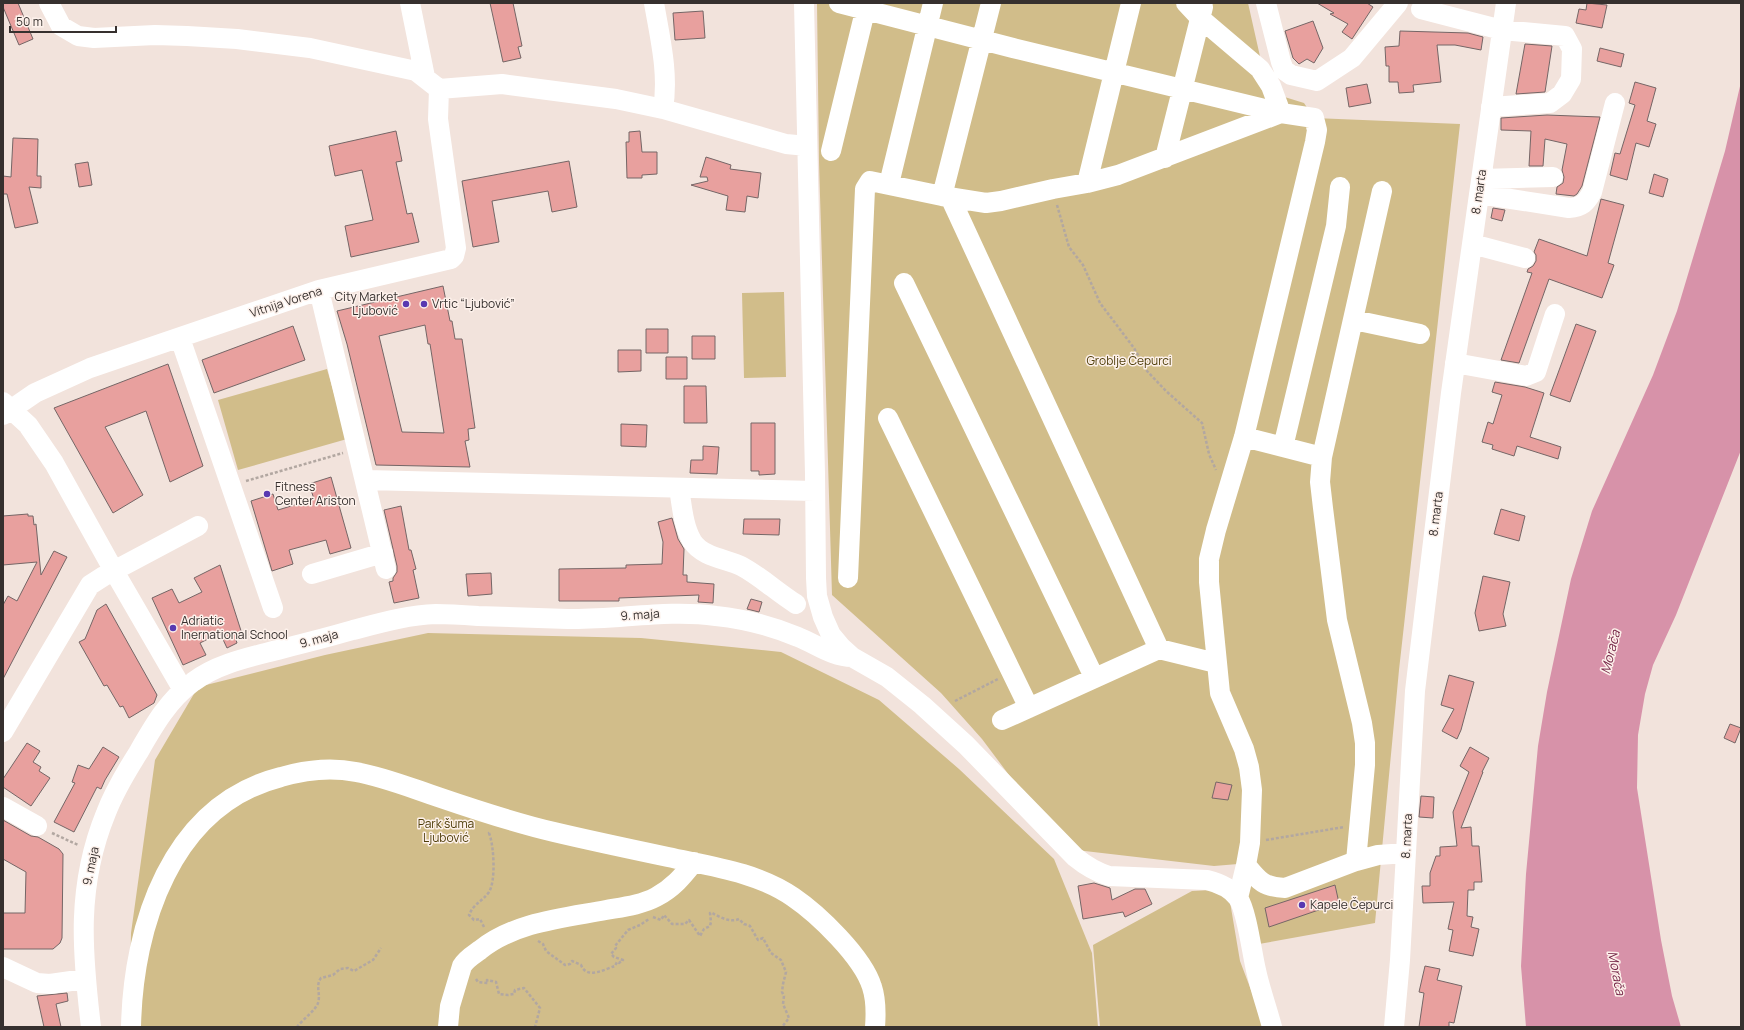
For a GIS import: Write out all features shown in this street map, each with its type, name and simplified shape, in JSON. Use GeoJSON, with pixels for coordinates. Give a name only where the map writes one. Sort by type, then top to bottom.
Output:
{"type":"FeatureCollection","features":[{"type":"Feature","properties":{"kind":"street"},"geometry":{"type":"LineString","coordinates":[[49,3],[61,26],[71,34],[78,36],[94,38],[155,35],[237,39],[310,48],[416,71],[432,83],[502,84],[616,99],[663,109],[786,144],[807,146]]}},
{"type":"Feature","properties":{"kind":"street"},"geometry":{"type":"LineString","coordinates":[[410,3],[432,83]]}},
{"type":"Feature","properties":{"kind":"street"},"geometry":{"type":"LineString","coordinates":[[654,3],[666,79],[666,94],[663,109]]}},
{"type":"Feature","properties":{"kind":"street"},"geometry":{"type":"LineString","coordinates":[[804,3],[816,578],[820,608],[831,635],[852,657],[887,678],[922,705],[966,745],[1075,857],[1086,866],[1098,873],[1109,876],[1207,880],[1218,882],[1229,889],[1238,898],[1243,910],[1256,972],[1272,1027]]}},
{"type":"Feature","properties":{"kind":"street"},"geometry":{"type":"LineString","coordinates":[[839,3],[866,6],[927,26],[1281,113],[1314,118],[1316,130],[1244,438],[1209,559],[1209,582],[1220,693],[1244,749],[1249,767],[1252,790],[1250,843],[1238,898]]}},
{"type":"Feature","properties":{"kind":"street"},"geometry":{"type":"LineString","coordinates":[[889,184],[933,3]]}},
{"type":"Feature","properties":{"kind":"street"},"geometry":{"type":"LineString","coordinates":[[991,3],[946,197],[1159,649]]}},
{"type":"Feature","properties":{"kind":"street"},"geometry":{"type":"LineString","coordinates":[[1087,183],[1131,3]]}},
{"type":"Feature","properties":{"kind":"street"},"geometry":{"type":"LineString","coordinates":[[1186,3],[1202,10],[1260,69],[1271,86],[1281,113]]}},
{"type":"Feature","properties":{"kind":"street"},"geometry":{"type":"LineString","coordinates":[[1266,3],[1284,70],[1312,81],[1317,81],[1352,58],[1398,3]]}},
{"type":"Feature","properties":{"kind":"street","name":"8. marta"},"geometry":{"type":"LineString","coordinates":[[1394,1027],[1400,960],[1415,691],[1455,363],[1506,3]]}},
{"type":"Feature","properties":{"kind":"street"},"geometry":{"type":"LineString","coordinates":[[831,151],[866,6]]}},
{"type":"Feature","properties":{"kind":"street"},"geometry":{"type":"LineString","coordinates":[[1421,9],[1502,30],[1565,36],[1572,50],[1570,79],[1562,94],[1550,103],[1491,107]]}},
{"type":"Feature","properties":{"kind":"street"},"geometry":{"type":"LineString","coordinates":[[1165,158],[1202,10]]}},
{"type":"Feature","properties":{"kind":"street","name":"Vitnija Vorena"},"geometry":{"type":"LineString","coordinates":[[6,409],[35,393],[90,368],[319,290],[445,261],[454,256],[456,248],[432,83]]}},
{"type":"Feature","properties":{"kind":"street"},"geometry":{"type":"LineString","coordinates":[[1480,186],[1569,208],[1578,208],[1586,202],[1592,192],[1615,103]]}},
{"type":"Feature","properties":{"kind":"street"},"geometry":{"type":"LineString","coordinates":[[848,578],[865,189],[870,181],[946,197],[986,203],[993,202],[1087,183],[1118,175],[1281,113]]}},
{"type":"Feature","properties":{"kind":"street"},"geometry":{"type":"LineString","coordinates":[[1480,186],[1553,177]]}},
{"type":"Feature","properties":{"kind":"street"},"geometry":{"type":"LineString","coordinates":[[1283,447],[1336,226],[1340,187]]}},
{"type":"Feature","properties":{"kind":"street"},"geometry":{"type":"LineString","coordinates":[[1356,861],[1365,765],[1365,743],[1338,620],[1320,482],[1322,457],[1382,191]]}},
{"type":"Feature","properties":{"kind":"street"},"geometry":{"type":"LineString","coordinates":[[1472,244],[1526,258]]}},
{"type":"Feature","properties":{"kind":"street"},"geometry":{"type":"LineString","coordinates":[[904,283],[1094,677]]}},
{"type":"Feature","properties":{"kind":"street"},"geometry":{"type":"LineString","coordinates":[[312,574],[385,561],[359,448],[319,290]]}},
{"type":"Feature","properties":{"kind":"street"},"geometry":{"type":"LineString","coordinates":[[1455,363],[1526,376],[1536,372],[1555,314]]}},
{"type":"Feature","properties":{"kind":"street"},"geometry":{"type":"LineString","coordinates":[[1354,320],[1420,334]]}},
{"type":"Feature","properties":{"kind":"street"},"geometry":{"type":"LineString","coordinates":[[180,338],[232,485],[273,608]]}},
{"type":"Feature","properties":{"kind":"street"},"geometry":{"type":"LineString","coordinates":[[6,409],[28,425],[54,463],[183,690]]}},
{"type":"Feature","properties":{"kind":"street"},"geometry":{"type":"LineString","coordinates":[[888,418],[1029,708]]}},
{"type":"Feature","properties":{"kind":"street"},"geometry":{"type":"LineString","coordinates":[[1244,438],[1322,457]]}},
{"type":"Feature","properties":{"kind":"street"},"geometry":{"type":"LineString","coordinates":[[366,480],[815,491]]}},
{"type":"Feature","properties":{"kind":"street"},"geometry":{"type":"LineString","coordinates":[[679,488],[684,521],[693,542],[707,554],[740,566],[758,577],[776,592],[796,604]]}},
{"type":"Feature","properties":{"kind":"street"},"geometry":{"type":"LineString","coordinates":[[3,732],[87,590],[96,580],[198,526]]}},
{"type":"Feature","properties":{"kind":"street"},"geometry":{"type":"LineString","coordinates":[[799,637],[810,628],[820,608]]}},
{"type":"Feature","properties":{"kind":"street","name":"9. maja"},"geometry":{"type":"LineString","coordinates":[[91,1027],[82,939],[83,907],[93,852],[105,816],[122,781],[161,715],[183,690],[194,681],[225,665],[397,619],[437,614],[578,619],[692,613],[738,619],[761,624],[799,637],[836,655],[852,657]]}},
{"type":"Feature","properties":{"kind":"street"},"geometry":{"type":"LineString","coordinates":[[1002,720],[1094,677],[1159,649],[1216,663]]}},
{"type":"Feature","properties":{"kind":"street"},"geometry":{"type":"LineString","coordinates":[[132,1027],[132,1001],[138,958],[154,898],[168,869],[187,838],[209,815],[235,795],[266,781],[298,772],[328,769],[355,772],[386,780],[509,821],[601,843],[694,862],[760,880],[778,888],[793,897],[821,920],[847,947],[872,986],[875,1006],[875,1027]]}},
{"type":"Feature","properties":{"kind":"street"},"geometry":{"type":"LineString","coordinates":[[3,807],[37,826]]}},
{"type":"Feature","properties":{"kind":"street"},"geometry":{"type":"LineString","coordinates":[[1246,865],[1259,881],[1265,885],[1273,888],[1285,888],[1356,861],[1378,855],[1406,853]]}},
{"type":"Feature","properties":{"kind":"street"},"geometry":{"type":"LineString","coordinates":[[448,1027],[450,1006],[456,984],[465,961],[496,939],[520,928],[644,902],[656,897],[676,884],[694,862]]}},
{"type":"Feature","properties":{"kind":"street"},"geometry":{"type":"LineString","coordinates":[[3,967],[37,983],[50,984],[85,979]]}},
{"type":"Feature","properties":{"kind":"path"},"geometry":{"type":"LineString","coordinates":[[1053,189],[1068,247],[1083,265],[1100,303],[1134,348],[1147,371],[1166,391],[1202,423],[1209,454],[1216,471],[1228,490]]}},
{"type":"Feature","properties":{"kind":"path"},"geometry":{"type":"LineString","coordinates":[[232,485],[359,448]]}},
{"type":"Feature","properties":{"kind":"path"},"geometry":{"type":"LineString","coordinates":[[955,701],[1011,673]]}},
{"type":"Feature","properties":{"kind":"path"},"geometry":{"type":"LineString","coordinates":[[496,939],[494,933],[485,929],[480,919],[474,920],[469,915],[473,906],[489,891],[493,879],[492,848],[489,833],[499,832],[509,821]]}},
{"type":"Feature","properties":{"kind":"path"},"geometry":{"type":"LineString","coordinates":[[1250,843],[1360,824]]}},
{"type":"Feature","properties":{"kind":"path"},"geometry":{"type":"LineString","coordinates":[[37,826],[93,852]]}},
{"type":"Feature","properties":{"kind":"path"},"geometry":{"type":"LineString","coordinates":[[535,938],[543,944],[546,951],[565,964],[570,964],[572,961],[581,965],[590,972],[596,973],[615,966],[617,962],[620,963],[623,960],[610,954],[616,948],[615,946],[618,941],[630,928],[640,925],[651,917],[661,920],[664,915],[672,924],[685,924],[689,920],[700,936],[704,929],[710,926],[712,922],[710,913],[723,918],[735,920],[739,919],[744,924],[750,926],[758,940],[763,938],[771,953],[781,960],[786,972],[783,984],[782,992],[784,996],[782,1004],[789,1018],[782,1027]]}},
{"type":"Feature","properties":{"kind":"path"},"geometry":{"type":"LineString","coordinates":[[297,1027],[314,1010],[318,1003],[318,987],[321,978],[333,975],[340,969],[348,968],[354,971],[373,960],[382,948]]}},
{"type":"Feature","properties":{"kind":"path"},"geometry":{"type":"LineString","coordinates":[[465,961],[478,982],[488,983],[487,980],[496,982],[499,994],[514,994],[515,990],[524,988],[540,1008],[535,1027]]}},
{"type":"Feature","properties":{"kind":"green space","name":"Groblje Čepurci"},"geometry":{"type":"Polygon","coordinates":[[[817,3],[1248,3],[1268,92],[1304,103],[1314,118],[1460,124],[1399,670],[1375,923],[1259,944],[1238,864],[1214,866],[1076,850],[1024,795],[982,739],[941,693],[832,595],[819,162],[817,3]]]}},
{"type":"Feature","properties":{"kind":"green space"},"geometry":{"type":"Polygon","coordinates":[[[784,292],[786,377],[744,378],[742,293],[784,292]]]}},
{"type":"Feature","properties":{"kind":"green space"},"geometry":{"type":"Polygon","coordinates":[[[327,369],[347,439],[238,470],[218,400],[327,369]]]}},
{"type":"Feature","properties":{"kind":"green space","name":"Park šuma Ljubović"},"geometry":{"type":"Polygon","coordinates":[[[428,633],[641,638],[781,652],[879,700],[959,769],[1054,859],[1092,953],[1098,1027],[129,1027],[131,933],[155,760],[198,687],[325,655],[428,633]]]}},
{"type":"Feature","properties":{"kind":"green space"},"geometry":{"type":"Polygon","coordinates":[[[1212,890],[1229,896],[1240,961],[1265,1027],[1100,1027],[1093,945],[1192,891],[1212,890]]]}},
{"type":"Feature","properties":{"kind":"water","name":"Morača"},"geometry":{"type":"Polygon","coordinates":[[[1741,82],[1741,450],[1676,615],[1653,665],[1645,694],[1638,735],[1637,788],[1661,940],[1672,996],[1681,1027],[1526,1027],[1521,966],[1526,874],[1538,746],[1547,692],[1571,579],[1592,511],[1653,375],[1677,311],[1725,151],[1741,82]]]}},
{"type":"Feature","properties":{"kind":"building"},"geometry":{"type":"Polygon","coordinates":[[[3,3],[18,3],[33,39],[19,45],[3,7],[3,3]]]}},
{"type":"Feature","properties":{"kind":"building"},"geometry":{"type":"Polygon","coordinates":[[[490,3],[513,3],[522,46],[518,47],[521,58],[503,62],[490,3]]]}},
{"type":"Feature","properties":{"kind":"building"},"geometry":{"type":"Polygon","coordinates":[[[1317,3],[1367,3],[1373,7],[1352,39],[1342,32],[1348,24],[1330,14],[1334,13],[1317,3]]]}},
{"type":"Feature","properties":{"kind":"building"},"geometry":{"type":"Polygon","coordinates":[[[1587,3],[1607,5],[1602,28],[1576,23],[1579,9],[1586,10],[1587,3]]]}},
{"type":"Feature","properties":{"kind":"building"},"geometry":{"type":"Polygon","coordinates":[[[703,11],[705,38],[675,40],[673,13],[703,11]]]}},
{"type":"Feature","properties":{"kind":"building"},"geometry":{"type":"Polygon","coordinates":[[[1313,21],[1323,48],[1314,63],[1307,59],[1299,64],[1293,58],[1285,31],[1313,21]]]}},
{"type":"Feature","properties":{"kind":"building"},"geometry":{"type":"Polygon","coordinates":[[[1400,31],[1468,33],[1483,37],[1481,50],[1455,45],[1437,45],[1441,82],[1413,85],[1414,92],[1399,93],[1398,82],[1389,82],[1389,66],[1386,66],[1385,47],[1399,46],[1400,31]]]}},
{"type":"Feature","properties":{"kind":"building"},"geometry":{"type":"Polygon","coordinates":[[[1525,44],[1552,46],[1545,92],[1516,94],[1525,44]]]}},
{"type":"Feature","properties":{"kind":"building"},"geometry":{"type":"Polygon","coordinates":[[[1600,48],[1624,54],[1621,67],[1597,61],[1600,48]]]}},
{"type":"Feature","properties":{"kind":"building"},"geometry":{"type":"Polygon","coordinates":[[[1635,82],[1656,88],[1647,121],[1656,124],[1649,147],[1636,143],[1627,180],[1610,175],[1615,153],[1620,154],[1635,105],[1629,103],[1635,82]]]}},
{"type":"Feature","properties":{"kind":"building"},"geometry":{"type":"Polygon","coordinates":[[[1367,84],[1371,103],[1349,107],[1346,88],[1367,84]]]}},
{"type":"Feature","properties":{"kind":"building"},"geometry":{"type":"Polygon","coordinates":[[[1547,115],[1600,117],[1582,186],[1574,196],[1556,194],[1557,187],[1563,183],[1564,177],[1562,170],[1567,144],[1545,139],[1543,166],[1529,166],[1531,131],[1501,130],[1501,118],[1547,115]]]}},
{"type":"Feature","properties":{"kind":"building"},"geometry":{"type":"Polygon","coordinates":[[[396,131],[402,161],[396,162],[407,214],[412,213],[419,242],[351,257],[345,226],[373,220],[362,170],[335,176],[329,146],[396,131]]]}},
{"type":"Feature","properties":{"kind":"building"},"geometry":{"type":"Polygon","coordinates":[[[640,131],[642,152],[657,152],[657,174],[642,175],[642,178],[627,178],[626,142],[629,142],[629,132],[640,131]]]}},
{"type":"Feature","properties":{"kind":"building"},"geometry":{"type":"Polygon","coordinates":[[[13,138],[38,139],[37,176],[41,176],[41,188],[29,187],[38,223],[15,228],[7,194],[3,194],[3,176],[11,177],[13,138]]]}},
{"type":"Feature","properties":{"kind":"building"},"geometry":{"type":"Polygon","coordinates":[[[706,157],[731,165],[730,169],[761,173],[758,198],[747,196],[745,212],[726,210],[728,196],[691,185],[708,181],[707,177],[700,177],[706,157]]]}},
{"type":"Feature","properties":{"kind":"building"},"geometry":{"type":"Polygon","coordinates":[[[569,161],[577,207],[552,212],[548,191],[492,201],[499,242],[473,247],[462,181],[569,161]]]}},
{"type":"Feature","properties":{"kind":"building"},"geometry":{"type":"Polygon","coordinates":[[[88,162],[92,185],[79,187],[75,164],[88,162]]]}},
{"type":"Feature","properties":{"kind":"building"},"geometry":{"type":"Polygon","coordinates":[[[1654,174],[1668,179],[1663,197],[1649,193],[1654,174]]]}},
{"type":"Feature","properties":{"kind":"building"},"geometry":{"type":"Polygon","coordinates":[[[1601,199],[1624,205],[1608,263],[1614,265],[1602,298],[1549,279],[1519,363],[1501,360],[1532,273],[1527,272],[1528,269],[1533,266],[1536,261],[1536,255],[1534,252],[1539,239],[1587,256],[1601,199]]]}},
{"type":"Feature","properties":{"kind":"building"},"geometry":{"type":"Polygon","coordinates":[[[1493,208],[1505,210],[1502,221],[1491,218],[1493,208]]]}},
{"type":"Feature","properties":{"kind":"building"},"geometry":{"type":"Polygon","coordinates":[[[443,286],[455,339],[462,339],[475,428],[468,429],[469,440],[465,441],[470,467],[376,465],[347,344],[337,311],[443,286]],[[425,325],[379,336],[402,432],[444,433],[430,344],[428,344],[425,325]]]}},
{"type":"Feature","properties":{"kind":"building"},"geometry":{"type":"Polygon","coordinates":[[[1576,324],[1596,331],[1570,402],[1550,395],[1576,324]]]}},
{"type":"Feature","properties":{"kind":"building"},"geometry":{"type":"Polygon","coordinates":[[[293,326],[305,360],[214,393],[202,360],[293,326]]]}},
{"type":"Feature","properties":{"kind":"building"},"geometry":{"type":"Polygon","coordinates":[[[646,329],[668,329],[668,353],[646,353],[646,329]]]}},
{"type":"Feature","properties":{"kind":"building"},"geometry":{"type":"Polygon","coordinates":[[[692,336],[715,336],[715,359],[692,359],[692,336]]]}},
{"type":"Feature","properties":{"kind":"building"},"geometry":{"type":"Polygon","coordinates":[[[618,350],[641,350],[641,371],[618,372],[618,350]]]}},
{"type":"Feature","properties":{"kind":"building"},"geometry":{"type":"Polygon","coordinates":[[[666,357],[687,357],[687,379],[666,379],[666,357]]]}},
{"type":"Feature","properties":{"kind":"building"},"geometry":{"type":"Polygon","coordinates":[[[168,364],[203,466],[170,482],[146,411],[105,427],[143,495],[113,513],[54,408],[168,364]]]}},
{"type":"Feature","properties":{"kind":"building"},"geometry":{"type":"Polygon","coordinates":[[[1495,382],[1525,387],[1544,393],[1530,437],[1561,447],[1558,459],[1517,446],[1514,456],[1492,449],[1493,445],[1482,442],[1488,422],[1493,424],[1502,395],[1492,392],[1495,382]]]}},
{"type":"Feature","properties":{"kind":"building"},"geometry":{"type":"Polygon","coordinates":[[[684,386],[706,386],[707,423],[684,423],[684,386]]]}},
{"type":"Feature","properties":{"kind":"building"},"geometry":{"type":"Polygon","coordinates":[[[751,423],[775,423],[775,474],[759,475],[759,471],[751,471],[751,423]]]}},
{"type":"Feature","properties":{"kind":"building"},"geometry":{"type":"Polygon","coordinates":[[[621,424],[647,425],[646,447],[621,446],[621,424]]]}},
{"type":"Feature","properties":{"kind":"building"},"geometry":{"type":"Polygon","coordinates":[[[703,446],[719,447],[717,474],[690,473],[691,460],[703,460],[703,446]]]}},
{"type":"Feature","properties":{"kind":"building"},"geometry":{"type":"Polygon","coordinates":[[[331,477],[351,548],[330,554],[326,540],[289,550],[293,564],[272,571],[251,501],[273,494],[278,510],[314,499],[309,484],[331,477]]]}},
{"type":"Feature","properties":{"kind":"building"},"geometry":{"type":"Polygon","coordinates":[[[401,506],[409,550],[411,550],[416,569],[413,570],[419,598],[394,603],[389,582],[393,581],[393,578],[397,572],[397,566],[384,510],[401,506]]]}},
{"type":"Feature","properties":{"kind":"building"},"geometry":{"type":"Polygon","coordinates":[[[1501,509],[1525,516],[1519,541],[1494,534],[1501,509]]]}},
{"type":"Feature","properties":{"kind":"building"},"geometry":{"type":"Polygon","coordinates":[[[28,514],[28,516],[33,516],[34,525],[36,524],[41,575],[54,551],[67,557],[3,679],[3,605],[8,596],[17,601],[37,562],[3,565],[3,516],[28,514]]]}},
{"type":"Feature","properties":{"kind":"building"},"geometry":{"type":"Polygon","coordinates":[[[672,518],[678,539],[684,549],[683,575],[687,575],[687,582],[714,584],[713,603],[698,602],[699,595],[619,598],[619,601],[559,601],[559,569],[626,568],[626,565],[662,564],[663,542],[658,522],[672,518]]]}},
{"type":"Feature","properties":{"kind":"building"},"geometry":{"type":"Polygon","coordinates":[[[744,519],[780,519],[779,535],[743,534],[744,519]]]}},
{"type":"Feature","properties":{"kind":"building"},"geometry":{"type":"Polygon","coordinates":[[[220,565],[243,637],[236,640],[237,643],[227,648],[220,633],[200,643],[206,655],[183,665],[152,598],[172,589],[179,603],[202,592],[194,578],[220,565]]]}},
{"type":"Feature","properties":{"kind":"building"},"geometry":{"type":"Polygon","coordinates":[[[491,573],[492,594],[468,596],[466,574],[491,573]]]}},
{"type":"Feature","properties":{"kind":"building"},"geometry":{"type":"Polygon","coordinates":[[[1483,576],[1510,582],[1503,614],[1506,626],[1479,631],[1475,613],[1483,576]]]}},
{"type":"Feature","properties":{"kind":"building"},"geometry":{"type":"Polygon","coordinates":[[[751,599],[762,602],[759,612],[747,609],[751,599]]]}},
{"type":"Feature","properties":{"kind":"building"},"geometry":{"type":"Polygon","coordinates":[[[106,604],[157,695],[154,703],[129,718],[123,706],[120,707],[107,685],[104,686],[79,642],[85,639],[97,610],[106,604]]]}},
{"type":"Feature","properties":{"kind":"building"},"geometry":{"type":"Polygon","coordinates":[[[1449,675],[1474,682],[1461,730],[1457,739],[1442,731],[1454,709],[1441,705],[1449,675]]]}},
{"type":"Feature","properties":{"kind":"building"},"geometry":{"type":"Polygon","coordinates":[[[1730,724],[1741,728],[1735,743],[1724,738],[1730,724]]]}},
{"type":"Feature","properties":{"kind":"building"},"geometry":{"type":"Polygon","coordinates":[[[27,743],[40,751],[33,762],[41,767],[39,771],[50,778],[31,806],[3,787],[3,779],[27,743]]]}},
{"type":"Feature","properties":{"kind":"building"},"geometry":{"type":"Polygon","coordinates":[[[103,747],[119,757],[101,789],[97,787],[74,832],[54,822],[75,783],[72,782],[78,765],[89,769],[103,747]]]}},
{"type":"Feature","properties":{"kind":"building"},"geometry":{"type":"Polygon","coordinates":[[[1470,747],[1489,758],[1482,772],[1461,828],[1471,827],[1472,846],[1479,846],[1482,882],[1474,882],[1474,890],[1468,890],[1467,916],[1473,917],[1471,927],[1479,929],[1473,956],[1449,951],[1453,930],[1448,929],[1454,902],[1423,903],[1422,886],[1430,886],[1430,873],[1436,856],[1440,856],[1440,847],[1457,846],[1453,812],[1469,772],[1460,766],[1470,747]]]}},
{"type":"Feature","properties":{"kind":"building"},"geometry":{"type":"Polygon","coordinates":[[[1216,782],[1232,785],[1228,800],[1212,798],[1216,782]]]}},
{"type":"Feature","properties":{"kind":"building"},"geometry":{"type":"Polygon","coordinates":[[[1421,796],[1434,797],[1433,818],[1419,817],[1421,796]]]}},
{"type":"Feature","properties":{"kind":"building"},"geometry":{"type":"Polygon","coordinates":[[[3,820],[31,836],[38,837],[59,849],[63,854],[62,938],[60,943],[53,949],[3,949],[3,913],[25,913],[26,872],[3,859],[3,820]]]}},
{"type":"Feature","properties":{"kind":"building"},"geometry":{"type":"Polygon","coordinates":[[[1094,883],[1110,888],[1112,900],[1135,889],[1145,889],[1152,904],[1125,917],[1123,912],[1083,919],[1078,886],[1094,883]]]}},
{"type":"Feature","properties":{"kind":"building","name":"Kapele Čepurci"},"geometry":{"type":"Polygon","coordinates":[[[1335,885],[1339,903],[1269,927],[1265,908],[1335,885]]]}},
{"type":"Feature","properties":{"kind":"building"},"geometry":{"type":"Polygon","coordinates":[[[1425,966],[1440,969],[1437,980],[1462,986],[1454,1023],[1449,1022],[1449,1027],[1419,1027],[1424,993],[1419,992],[1425,966]]]}},
{"type":"Feature","properties":{"kind":"building"},"geometry":{"type":"Polygon","coordinates":[[[67,993],[68,1001],[56,1004],[61,1027],[44,1027],[37,996],[67,993]]]}},
{"type":"Feature","properties":{"kind":"place","name":"City Market Ljubović"},"geometry":{"type":"Point","coordinates":[406,304]}},
{"type":"Feature","properties":{"kind":"place","name":"Vrtic “Ljubović”"},"geometry":{"type":"Point","coordinates":[424,304]}},
{"type":"Feature","properties":{"kind":"place","name":"Fitness Center Ariston"},"geometry":{"type":"Point","coordinates":[267,494]}},
{"type":"Feature","properties":{"kind":"place","name":"Adriatic Inernational School"},"geometry":{"type":"Point","coordinates":[173,628]}},
{"type":"Feature","properties":{"kind":"place","name":"Kapele Čepurci"},"geometry":{"type":"Point","coordinates":[1302,905]}}]}
